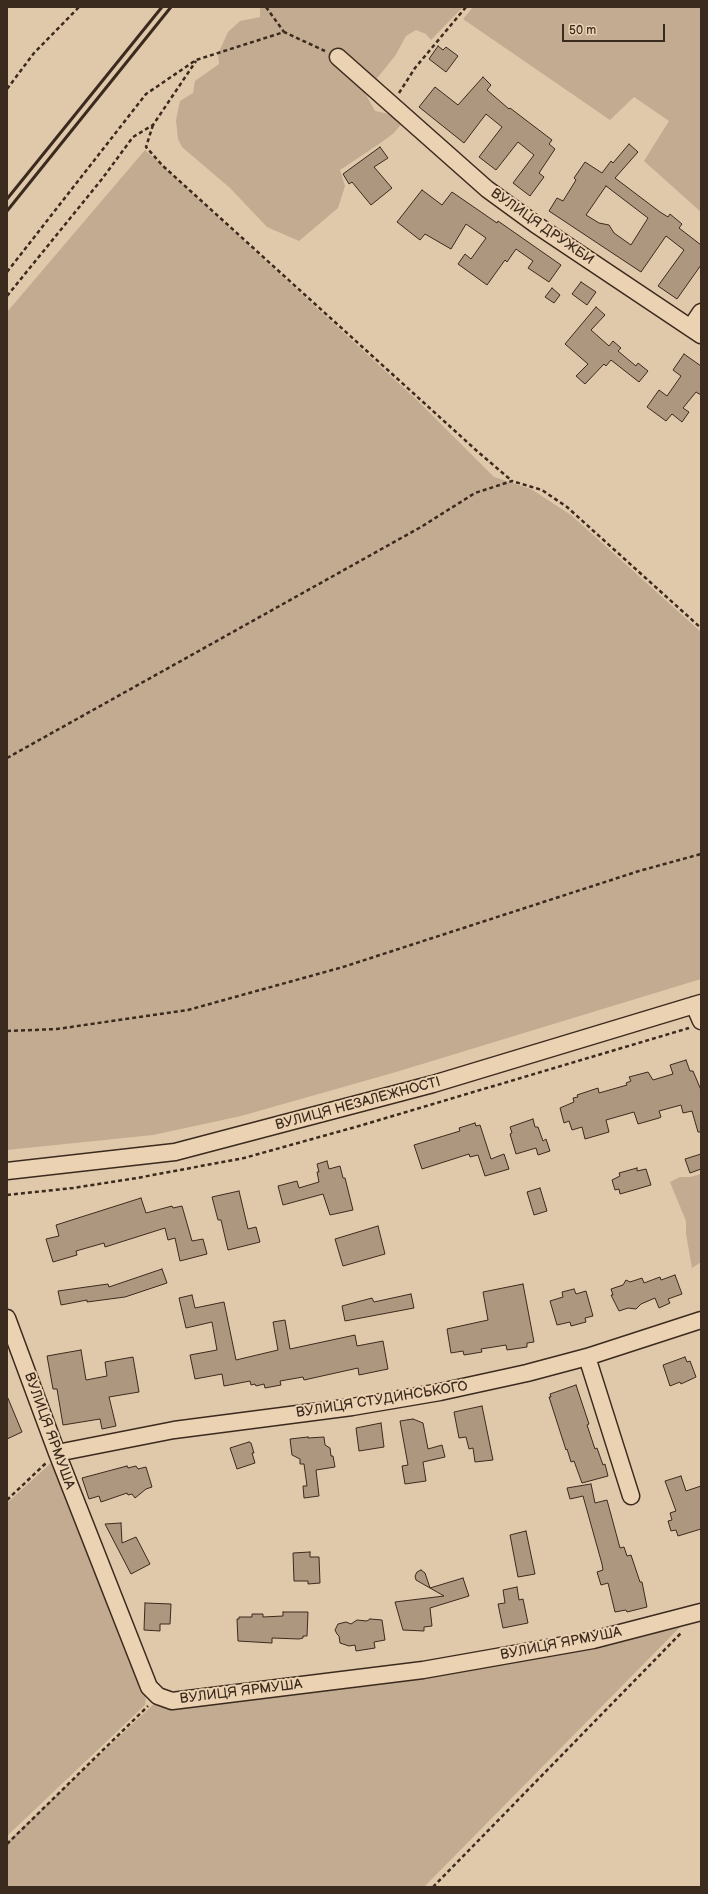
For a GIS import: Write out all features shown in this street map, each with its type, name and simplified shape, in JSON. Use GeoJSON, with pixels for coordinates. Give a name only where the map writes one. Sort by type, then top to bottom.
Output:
{"type":"FeatureCollection","features":[{"type":"Feature","properties":{"kind":"street","name":"ВУЛИЦЯ ДРУЖБИ"},"geometry":{"type":"LineString","coordinates":[[338,57],[493,194],[535,224],[696,331]]}},
{"type":"Feature","properties":{"kind":"street"},"geometry":{"type":"LineString","coordinates":[[696,331],[701,312]]}},
{"type":"Feature","properties":{"kind":"street"},"geometry":{"type":"LineString","coordinates":[[698,1004],[701,1021]]}},
{"type":"Feature","properties":{"kind":"street","name":"ВУЛИЦЯ НЕЗАЛЕЖНОСТІ"},"geometry":{"type":"LineString","coordinates":[[7,1171],[175,1152],[433,1084],[698,1004]]}},
{"type":"Feature","properties":{"kind":"street","name":"ВУЛИЦЯ ЯРМУША"},"geometry":{"type":"LineString","coordinates":[[7,1318],[57,1453],[149,1687],[158,1696],[172,1701],[423,1670],[592,1640],[701,1612]]}},
{"type":"Feature","properties":{"kind":"street","name":"ВУЛИЦЯ СТУДИНСЬКОГО"},"geometry":{"type":"LineString","coordinates":[[57,1453],[174,1430],[352,1407],[440,1392],[527,1374],[587,1357],[701,1320]]}},
{"type":"Feature","properties":{"kind":"street"},"geometry":{"type":"LineString","coordinates":[[587,1357],[631,1496]]}},
{"type":"Feature","properties":{"kind":"path"},"geometry":{"type":"LineString","coordinates":[[7,89],[34,53],[79,7]]}},
{"type":"Feature","properties":{"kind":"path"},"geometry":{"type":"LineString","coordinates":[[266,7],[284,32],[338,57]]}},
{"type":"Feature","properties":{"kind":"path"},"geometry":{"type":"LineString","coordinates":[[392,106],[415,68],[466,7]]}},
{"type":"Feature","properties":{"kind":"path"},"geometry":{"type":"LineString","coordinates":[[7,272],[146,94],[196,60],[284,32]]}},
{"type":"Feature","properties":{"kind":"path"},"geometry":{"type":"LineString","coordinates":[[196,60],[153,125],[146,146],[163,166],[477,451],[512,481],[542,490],[567,507],[701,628]]}},
{"type":"Feature","properties":{"kind":"path"},"geometry":{"type":"LineString","coordinates":[[7,296],[133,137],[153,125]]}},
{"type":"Feature","properties":{"kind":"path"},"geometry":{"type":"LineString","coordinates":[[7,758],[421,527],[476,493],[512,481]]}},
{"type":"Feature","properties":{"kind":"path"},"geometry":{"type":"LineString","coordinates":[[7,1031],[57,1029],[188,1010],[343,968],[610,880],[701,854]]}},
{"type":"Feature","properties":{"kind":"path"},"geometry":{"type":"LineString","coordinates":[[7,1500],[57,1453]]}},
{"type":"Feature","properties":{"kind":"path"},"geometry":{"type":"LineString","coordinates":[[433,1887],[684,1630]]}},
{"type":"Feature","properties":{"kind":"path"},"geometry":{"type":"LineString","coordinates":[[7,1844],[158,1696]]}},
{"type":"Feature","properties":{"kind":"shaded area"},"geometry":{"type":"Polygon","coordinates":[[[260,7],[463,7],[431,40],[426,34],[416,30],[406,36],[395,56],[365,93],[375,111],[394,115],[403,122],[394,133],[340,170],[345,186],[338,208],[299,241],[267,227],[230,188],[182,147],[178,139],[176,120],[180,101],[193,93],[195,81],[219,64],[218,54],[228,32],[240,21],[260,17],[260,7]]]}},
{"type":"Feature","properties":{"kind":"shaded area"},"geometry":{"type":"Polygon","coordinates":[[[473,7],[701,7],[701,212],[644,161],[669,121],[634,97],[610,120],[463,19],[473,7]]]}},
{"type":"Feature","properties":{"kind":"shaded area"},"geometry":{"type":"Polygon","coordinates":[[[145,150],[419,402],[494,477],[531,489],[571,515],[701,632],[701,979],[396,1072],[241,1116],[153,1135],[7,1150],[7,312],[145,150]]]}},
{"type":"Feature","properties":{"kind":"shaded area"},"geometry":{"type":"Polygon","coordinates":[[[701,1174],[701,1262],[692,1268],[686,1234],[686,1221],[670,1182],[680,1177],[690,1177],[701,1174]]]}},
{"type":"Feature","properties":{"kind":"shaded area"},"geometry":{"type":"Polygon","coordinates":[[[53,1461],[146,1693],[145,1705],[7,1836],[7,1503],[53,1461]]]}},
{"type":"Feature","properties":{"kind":"shaded area"},"geometry":{"type":"Polygon","coordinates":[[[682,1617],[686,1621],[424,1887],[7,1887],[7,1842],[157,1701],[171,1705],[534,1659],[682,1617]]]}},
{"type":"Feature","properties":{"kind":"building"},"geometry":{"type":"Polygon","coordinates":[[[438,46],[443,50],[446,47],[458,56],[446,72],[429,59],[438,46]]]}},
{"type":"Feature","properties":{"kind":"building"},"geometry":{"type":"Polygon","coordinates":[[[483,77],[491,85],[487,90],[509,109],[510,108],[552,140],[549,144],[555,149],[539,173],[544,177],[530,196],[513,183],[534,155],[518,142],[496,170],[479,157],[502,127],[486,114],[464,143],[419,107],[435,87],[458,105],[483,77]]]}},
{"type":"Feature","properties":{"kind":"building"},"geometry":{"type":"Polygon","coordinates":[[[629,144],[638,152],[615,178],[660,212],[668,217],[670,214],[682,224],[679,228],[701,245],[701,265],[677,299],[658,286],[684,250],[666,236],[641,272],[549,211],[557,198],[563,201],[576,180],[574,178],[585,162],[602,173],[611,161],[613,163],[629,144]],[[606,186],[586,215],[599,223],[609,225],[614,233],[631,245],[648,218],[606,186]]]}},
{"type":"Feature","properties":{"kind":"building"},"geometry":{"type":"Polygon","coordinates":[[[380,147],[388,158],[374,167],[392,188],[371,205],[352,182],[349,184],[343,174],[380,147]]]}},
{"type":"Feature","properties":{"kind":"building"},"geometry":{"type":"Polygon","coordinates":[[[422,190],[442,205],[452,192],[497,223],[498,221],[561,265],[549,282],[528,268],[533,261],[516,249],[507,262],[505,260],[487,285],[458,264],[465,254],[471,259],[486,238],[466,224],[451,249],[425,234],[420,240],[397,222],[422,190]]]}},
{"type":"Feature","properties":{"kind":"building"},"geometry":{"type":"Polygon","coordinates":[[[581,282],[596,292],[587,305],[572,294],[581,282]]]}},
{"type":"Feature","properties":{"kind":"building"},"geometry":{"type":"Polygon","coordinates":[[[552,288],[560,295],[554,303],[545,297],[552,288]]]}},
{"type":"Feature","properties":{"kind":"building"},"geometry":{"type":"Polygon","coordinates":[[[596,307],[605,315],[591,330],[609,346],[613,341],[621,348],[618,351],[636,366],[638,363],[648,371],[639,382],[611,360],[606,366],[604,364],[585,384],[576,376],[588,364],[565,344],[596,307]]]}},
{"type":"Feature","properties":{"kind":"building"},"geometry":{"type":"Polygon","coordinates":[[[684,354],[701,366],[701,395],[696,392],[683,408],[689,412],[682,422],[672,414],[666,421],[647,407],[659,390],[667,396],[681,376],[673,370],[684,354]]]}},
{"type":"Feature","properties":{"kind":"building"},"geometry":{"type":"Polygon","coordinates":[[[686,1060],[690,1071],[693,1071],[701,1090],[701,1132],[698,1132],[692,1111],[683,1113],[681,1105],[659,1111],[661,1117],[638,1124],[634,1112],[606,1120],[609,1132],[585,1139],[582,1127],[572,1130],[569,1121],[564,1123],[560,1108],[574,1102],[573,1098],[578,1097],[577,1095],[598,1088],[599,1093],[627,1085],[626,1083],[631,1081],[629,1077],[648,1072],[653,1080],[673,1074],[670,1065],[686,1060]]]}},
{"type":"Feature","properties":{"kind":"building"},"geometry":{"type":"Polygon","coordinates":[[[533,1119],[535,1127],[538,1127],[543,1141],[546,1139],[550,1151],[538,1155],[536,1148],[516,1154],[510,1134],[512,1133],[510,1127],[533,1119]]]}},
{"type":"Feature","properties":{"kind":"building"},"geometry":{"type":"Polygon","coordinates":[[[475,1123],[476,1126],[480,1125],[491,1159],[504,1154],[509,1169],[485,1176],[478,1155],[470,1157],[469,1154],[422,1169],[414,1145],[460,1131],[459,1128],[475,1123]]]}},
{"type":"Feature","properties":{"kind":"building"},"geometry":{"type":"Polygon","coordinates":[[[701,1154],[701,1169],[690,1173],[685,1159],[701,1154]]]}},
{"type":"Feature","properties":{"kind":"building"},"geometry":{"type":"Polygon","coordinates":[[[327,1161],[329,1169],[340,1166],[343,1178],[345,1178],[353,1210],[330,1215],[323,1194],[283,1205],[278,1186],[297,1181],[299,1188],[319,1182],[317,1164],[327,1161]]]}},
{"type":"Feature","properties":{"kind":"building"},"geometry":{"type":"Polygon","coordinates":[[[637,1168],[637,1171],[646,1169],[651,1185],[620,1194],[619,1189],[615,1190],[612,1180],[620,1176],[619,1173],[637,1168]]]}},
{"type":"Feature","properties":{"kind":"building"},"geometry":{"type":"Polygon","coordinates":[[[540,1188],[547,1211],[534,1215],[527,1192],[540,1188]]]}},
{"type":"Feature","properties":{"kind":"building"},"geometry":{"type":"Polygon","coordinates":[[[239,1191],[248,1229],[256,1227],[260,1242],[228,1250],[221,1220],[218,1220],[212,1197],[239,1191]]]}},
{"type":"Feature","properties":{"kind":"building"},"geometry":{"type":"Polygon","coordinates":[[[141,1198],[146,1213],[172,1206],[173,1208],[182,1206],[192,1241],[203,1239],[207,1254],[180,1261],[175,1238],[168,1240],[165,1228],[105,1247],[104,1243],[76,1251],[77,1255],[53,1262],[46,1239],[59,1236],[56,1225],[141,1198]]]}},
{"type":"Feature","properties":{"kind":"building"},"geometry":{"type":"Polygon","coordinates":[[[378,1226],[385,1254],[343,1266],[335,1239],[378,1226]]]}},
{"type":"Feature","properties":{"kind":"building"},"geometry":{"type":"Polygon","coordinates":[[[162,1269],[167,1283],[125,1297],[87,1302],[87,1300],[61,1305],[58,1291],[108,1284],[109,1287],[162,1269]]]}},
{"type":"Feature","properties":{"kind":"building"},"geometry":{"type":"Polygon","coordinates":[[[675,1275],[682,1294],[668,1299],[670,1303],[659,1308],[655,1298],[641,1304],[636,1309],[628,1308],[619,1311],[611,1295],[613,1295],[611,1289],[623,1285],[626,1280],[630,1282],[642,1278],[644,1283],[660,1277],[661,1280],[675,1275]]]}},
{"type":"Feature","properties":{"kind":"building"},"geometry":{"type":"Polygon","coordinates":[[[523,1284],[534,1342],[527,1343],[527,1347],[507,1350],[506,1345],[481,1349],[482,1352],[464,1355],[463,1351],[451,1353],[447,1329],[488,1320],[483,1292],[523,1284]]]}},
{"type":"Feature","properties":{"kind":"building"},"geometry":{"type":"Polygon","coordinates":[[[574,1289],[576,1294],[586,1291],[593,1316],[585,1318],[586,1322],[571,1326],[570,1322],[557,1325],[550,1301],[563,1297],[562,1292],[574,1289]]]}},
{"type":"Feature","properties":{"kind":"building"},"geometry":{"type":"Polygon","coordinates":[[[411,1294],[414,1308],[345,1321],[342,1306],[372,1298],[374,1302],[411,1294]]]}},
{"type":"Feature","properties":{"kind":"building"},"geometry":{"type":"Polygon","coordinates":[[[192,1295],[195,1308],[224,1302],[236,1360],[278,1350],[273,1322],[285,1320],[290,1349],[355,1335],[357,1346],[383,1341],[388,1369],[359,1375],[358,1368],[304,1380],[303,1377],[280,1381],[281,1385],[265,1388],[264,1384],[256,1386],[255,1384],[251,1385],[250,1381],[224,1386],[222,1374],[195,1379],[190,1355],[217,1350],[212,1322],[186,1328],[179,1298],[192,1295]]]}},
{"type":"Feature","properties":{"kind":"building"},"geometry":{"type":"Polygon","coordinates":[[[81,1350],[86,1380],[107,1376],[105,1362],[133,1357],[139,1392],[109,1397],[116,1426],[102,1429],[100,1419],[63,1425],[57,1389],[53,1389],[47,1356],[81,1350]]]}},
{"type":"Feature","properties":{"kind":"building"},"geometry":{"type":"Polygon","coordinates":[[[685,1357],[687,1362],[690,1361],[696,1377],[681,1384],[680,1382],[670,1386],[663,1365],[685,1357]]]}},
{"type":"Feature","properties":{"kind":"building"},"geometry":{"type":"Polygon","coordinates":[[[576,1385],[589,1424],[587,1425],[595,1449],[597,1448],[603,1465],[605,1464],[608,1476],[582,1483],[574,1461],[571,1462],[567,1449],[566,1450],[549,1397],[551,1397],[550,1394],[576,1385]]]}},
{"type":"Feature","properties":{"kind":"building"},"geometry":{"type":"Polygon","coordinates":[[[7,1396],[22,1432],[7,1439],[7,1396]]]}},
{"type":"Feature","properties":{"kind":"building"},"geometry":{"type":"Polygon","coordinates":[[[482,1406],[493,1460],[475,1462],[473,1448],[469,1449],[466,1437],[459,1438],[454,1412],[482,1406]]]}},
{"type":"Feature","properties":{"kind":"building"},"geometry":{"type":"Polygon","coordinates":[[[413,1419],[423,1423],[428,1449],[442,1445],[445,1457],[423,1462],[426,1481],[405,1484],[402,1466],[408,1465],[400,1421],[413,1419]]]}},
{"type":"Feature","properties":{"kind":"building"},"geometry":{"type":"Polygon","coordinates":[[[381,1423],[384,1447],[359,1451],[356,1428],[381,1423]]]}},
{"type":"Feature","properties":{"kind":"building"},"geometry":{"type":"Polygon","coordinates":[[[324,1437],[325,1445],[330,1448],[331,1456],[333,1456],[335,1467],[316,1470],[319,1496],[304,1498],[303,1486],[307,1486],[304,1464],[300,1464],[300,1459],[292,1455],[290,1439],[324,1437]]]}},
{"type":"Feature","properties":{"kind":"building"},"geometry":{"type":"Polygon","coordinates":[[[249,1442],[251,1443],[254,1453],[252,1453],[255,1463],[237,1469],[230,1448],[249,1442]]]}},
{"type":"Feature","properties":{"kind":"building"},"geometry":{"type":"Polygon","coordinates":[[[127,1466],[128,1468],[136,1466],[138,1469],[146,1467],[152,1487],[146,1489],[135,1498],[132,1494],[128,1495],[127,1493],[101,1502],[99,1496],[89,1499],[82,1478],[127,1466]]]}},
{"type":"Feature","properties":{"kind":"building"},"geometry":{"type":"Polygon","coordinates":[[[681,1476],[686,1491],[701,1486],[701,1529],[678,1536],[676,1530],[671,1531],[668,1521],[672,1520],[670,1513],[676,1511],[665,1481],[681,1476]]]}},
{"type":"Feature","properties":{"kind":"building"},"geometry":{"type":"Polygon","coordinates":[[[591,1484],[595,1503],[607,1500],[620,1548],[624,1547],[627,1556],[631,1555],[640,1582],[642,1582],[647,1607],[627,1612],[626,1610],[615,1612],[608,1583],[601,1585],[597,1572],[603,1570],[602,1564],[583,1496],[570,1499],[567,1488],[591,1484]]]}},
{"type":"Feature","properties":{"kind":"building"},"geometry":{"type":"Polygon","coordinates":[[[121,1523],[122,1543],[136,1537],[150,1564],[131,1574],[105,1524],[121,1523]]]}},
{"type":"Feature","properties":{"kind":"building"},"geometry":{"type":"Polygon","coordinates":[[[526,1531],[535,1574],[518,1577],[510,1535],[526,1531]]]}},
{"type":"Feature","properties":{"kind":"building"},"geometry":{"type":"Polygon","coordinates":[[[310,1552],[310,1557],[319,1557],[320,1583],[308,1584],[308,1581],[294,1581],[293,1553],[310,1552]]]}},
{"type":"Feature","properties":{"kind":"building"},"geometry":{"type":"Polygon","coordinates":[[[421,1570],[425,1573],[430,1588],[416,1580],[415,1576],[417,1572],[421,1570]]]}},
{"type":"Feature","properties":{"kind":"building"},"geometry":{"type":"Polygon","coordinates":[[[463,1578],[469,1596],[430,1608],[432,1626],[424,1627],[424,1631],[403,1630],[395,1602],[444,1596],[430,1588],[463,1578]]]}},
{"type":"Feature","properties":{"kind":"building"},"geometry":{"type":"Polygon","coordinates":[[[517,1587],[519,1600],[523,1599],[528,1623],[503,1628],[498,1604],[505,1603],[503,1590],[517,1587]]]}},
{"type":"Feature","properties":{"kind":"building"},"geometry":{"type":"Polygon","coordinates":[[[145,1603],[171,1604],[170,1624],[160,1624],[160,1631],[144,1630],[145,1603]]]}},
{"type":"Feature","properties":{"kind":"building"},"geometry":{"type":"Polygon","coordinates":[[[283,1612],[308,1612],[307,1636],[303,1636],[303,1638],[299,1639],[272,1638],[272,1643],[238,1641],[237,1619],[239,1619],[239,1617],[252,1617],[252,1614],[263,1614],[263,1617],[283,1616],[283,1612]]]}},
{"type":"Feature","properties":{"kind":"building"},"geometry":{"type":"Polygon","coordinates":[[[370,1619],[382,1620],[385,1640],[374,1642],[375,1648],[356,1651],[355,1645],[349,1646],[340,1643],[339,1636],[335,1630],[338,1624],[346,1622],[351,1624],[357,1620],[367,1621],[370,1619]]]}},
{"type":"Feature","properties":{"kind":"railway"},"geometry":{"type":"LineString","coordinates":[[7,199],[162,7]]}},
{"type":"Feature","properties":{"kind":"railway"},"geometry":{"type":"LineString","coordinates":[[7,211],[171,7]]}}]}
